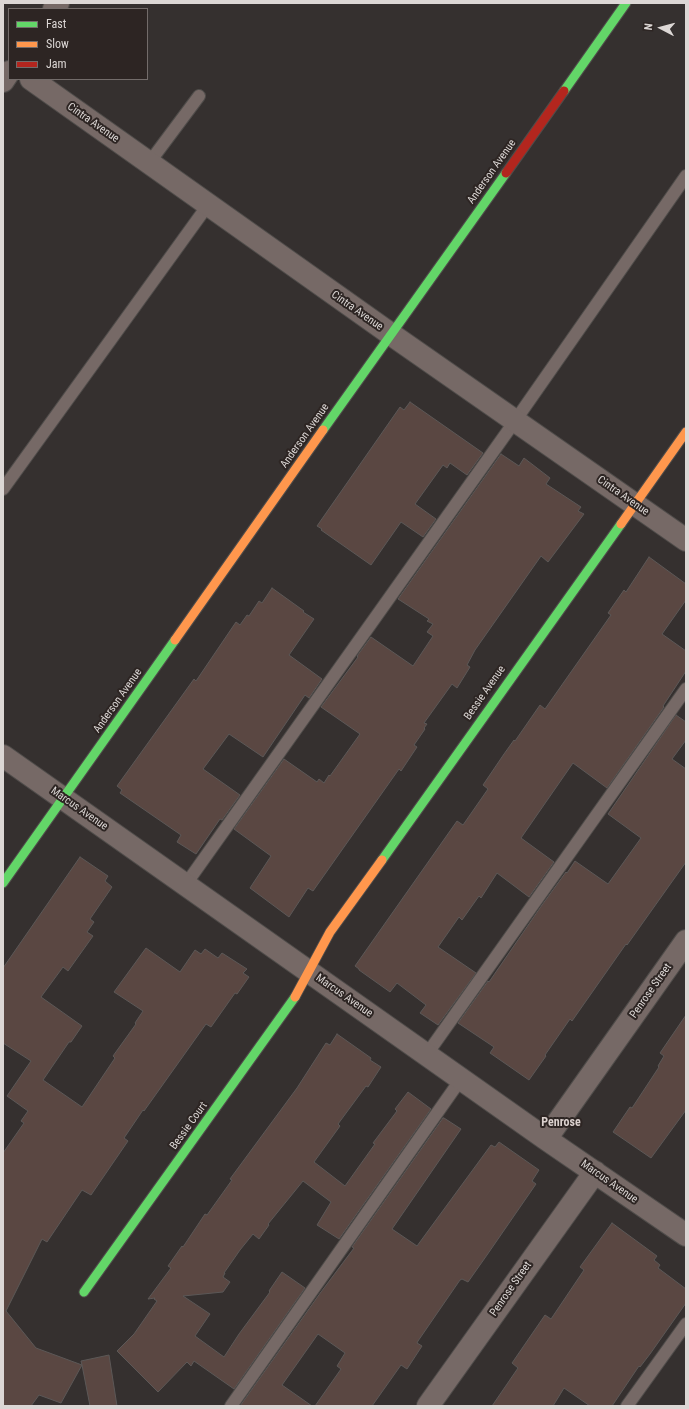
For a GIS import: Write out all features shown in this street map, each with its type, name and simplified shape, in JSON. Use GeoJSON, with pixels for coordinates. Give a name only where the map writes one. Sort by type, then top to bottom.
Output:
{"type":"FeatureCollection","features":[{"type":"Feature","properties":{"kind":"street","name":"Anderson Avenue"},"geometry":{"type":"LineString","coordinates":[[3,883],[392,335],[621,5]]}},
{"type":"Feature","properties":{"kind":"street","name":"Cintra Avenue"},"geometry":{"type":"LineString","coordinates":[[32,80],[392,335],[686,540]]}},
{"type":"Feature","properties":{"kind":"street","name":"Bessie Avenue"},"geometry":{"type":"LineString","coordinates":[[310,972],[330,932],[686,432]]}},
{"type":"Feature","properties":{"kind":"street","name":"Marcus Avenue"},"geometry":{"type":"LineString","coordinates":[[3,756],[686,1235]]}},
{"type":"Feature","properties":{"kind":"street","name":"Penrose Street"},"geometry":{"type":"LineString","coordinates":[[546,1138],[686,941]]}},
{"type":"Feature","properties":{"kind":"street","name":"Bessie Court"},"geometry":{"type":"LineString","coordinates":[[84,1292],[291,1004],[310,972]]}},
{"type":"Feature","properties":{"kind":"street","name":"Penrose Street"},"geometry":{"type":"LineString","coordinates":[[428,1406],[595,1172]]}},
{"type":"Feature","properties":{"kind":"lane"},"geometry":{"type":"LineString","coordinates":[[149,163],[199,96]]}},
{"type":"Feature","properties":{"kind":"lane"},"geometry":{"type":"LineString","coordinates":[[186,884],[515,421],[686,176]]}},
{"type":"Feature","properties":{"kind":"lane"},"geometry":{"type":"LineString","coordinates":[[3,489],[208,205]]}},
{"type":"Feature","properties":{"kind":"lane"},"geometry":{"type":"LineString","coordinates":[[427,1054],[686,689]]}},
{"type":"Feature","properties":{"kind":"lane"},"geometry":{"type":"LineString","coordinates":[[231,1406],[461,1078]]}},
{"type":"Feature","properties":{"kind":"lane"},"geometry":{"type":"LineString","coordinates":[[626,1406],[686,1324]]}},
{"type":"Feature","properties":{"kind":"building"},"geometry":{"type":"Polygon","coordinates":[[[410,402],[483,453],[467,475],[450,463],[447,468],[443,465],[415,504],[436,519],[423,537],[401,522],[371,565],[317,526],[400,407],[404,410],[410,402]]]}},
{"type":"Feature","properties":{"kind":"building"},"geometry":{"type":"Polygon","coordinates":[[[501,454],[519,466],[524,458],[550,478],[546,484],[581,507],[578,511],[584,514],[548,562],[541,556],[475,650],[467,665],[470,667],[457,688],[452,684],[424,723],[427,724],[424,728],[425,729],[414,745],[417,747],[401,771],[399,769],[313,891],[308,888],[289,917],[250,888],[271,856],[234,829],[284,759],[317,782],[319,779],[324,783],[360,734],[321,707],[371,637],[413,666],[433,636],[427,632],[433,624],[427,621],[429,619],[398,599],[501,454]]]}},
{"type":"Feature","properties":{"kind":"building"},"geometry":{"type":"Polygon","coordinates":[[[649,557],[686,584],[686,600],[662,634],[686,651],[686,671],[663,706],[664,707],[607,788],[573,763],[521,838],[554,862],[529,897],[497,873],[481,898],[479,896],[462,920],[459,917],[438,947],[476,973],[438,1025],[420,1013],[426,1005],[397,983],[390,992],[355,966],[457,821],[463,825],[488,789],[483,785],[504,754],[540,705],[545,709],[611,615],[608,613],[624,590],[626,592],[649,557]]]}},
{"type":"Feature","properties":{"kind":"building"},"geometry":{"type":"Polygon","coordinates":[[[272,588],[314,619],[289,655],[322,679],[309,698],[305,695],[263,757],[229,734],[203,769],[240,795],[222,820],[220,819],[196,854],[177,842],[181,835],[120,793],[122,790],[117,786],[194,679],[196,681],[236,622],[240,625],[247,615],[249,616],[259,601],[262,603],[272,588]]]}},
{"type":"Feature","properties":{"kind":"building"},"geometry":{"type":"Polygon","coordinates":[[[676,715],[686,722],[686,740],[672,759],[686,769],[686,862],[572,1021],[570,1019],[529,1080],[490,1053],[494,1047],[458,1023],[575,861],[608,884],[641,838],[608,814],[676,715]]]}},
{"type":"Feature","properties":{"kind":"building"},"geometry":{"type":"Polygon","coordinates":[[[80,857],[108,876],[105,881],[112,887],[90,919],[94,922],[87,932],[93,936],[68,971],[63,967],[41,997],[82,1026],[43,1080],[82,1107],[115,1058],[113,1056],[136,1024],[135,1023],[143,1011],[114,992],[146,948],[180,972],[195,950],[201,954],[205,949],[218,958],[222,953],[247,969],[243,973],[249,977],[237,994],[235,993],[211,1027],[206,1024],[144,1111],[143,1110],[124,1138],[128,1141],[91,1195],[82,1190],[47,1242],[42,1239],[6,1311],[36,1348],[82,1365],[61,1403],[39,1395],[31,1406],[3,1406],[3,1153],[24,1123],[21,1121],[28,1111],[7,1096],[31,1061],[3,1043],[3,968],[80,857]]]}},
{"type":"Feature","properties":{"kind":"building"},"geometry":{"type":"Polygon","coordinates":[[[686,1015],[686,1110],[651,1158],[613,1132],[630,1107],[632,1108],[659,1067],[658,1066],[664,1056],[660,1053],[686,1015]]]}},
{"type":"Feature","properties":{"kind":"building"},"geometry":{"type":"Polygon","coordinates":[[[337,1034],[371,1058],[370,1060],[381,1067],[368,1087],[366,1086],[338,1124],[340,1126],[314,1162],[345,1186],[375,1144],[373,1143],[397,1111],[395,1109],[408,1092],[431,1109],[339,1239],[317,1225],[331,1202],[303,1181],[268,1224],[269,1225],[259,1239],[253,1234],[240,1250],[224,1273],[223,1277],[230,1282],[223,1292],[183,1296],[210,1314],[195,1336],[224,1357],[270,1292],[269,1291],[282,1272],[305,1288],[234,1389],[194,1361],[191,1366],[187,1362],[158,1392],[117,1351],[134,1334],[157,1301],[154,1299],[155,1298],[148,1299],[171,1268],[168,1266],[182,1246],[183,1247],[205,1214],[207,1215],[232,1180],[230,1179],[297,1088],[326,1043],[330,1045],[337,1034]]]}},
{"type":"Feature","properties":{"kind":"building"},"geometry":{"type":"Polygon","coordinates":[[[443,1118],[461,1129],[392,1229],[417,1246],[491,1145],[495,1147],[499,1142],[539,1170],[532,1181],[536,1184],[468,1282],[462,1279],[460,1280],[418,1341],[417,1343],[422,1346],[407,1369],[401,1365],[372,1406],[315,1406],[341,1369],[337,1366],[345,1353],[318,1334],[282,1385],[312,1406],[240,1406],[354,1248],[352,1247],[443,1118]]]}},
{"type":"Feature","properties":{"kind":"building"},"geometry":{"type":"Polygon","coordinates":[[[612,1223],[657,1256],[654,1260],[660,1265],[658,1268],[686,1289],[686,1303],[650,1354],[640,1367],[639,1366],[612,1406],[590,1406],[564,1388],[553,1406],[492,1406],[518,1368],[512,1363],[545,1315],[551,1319],[584,1270],[580,1267],[612,1223]]]}},
{"type":"Feature","properties":{"kind":"building"},"geometry":{"type":"Polygon","coordinates":[[[109,1355],[117,1406],[90,1406],[81,1361],[109,1355]]]}},
{"type":"Feature","properties":{"kind":"traffic: fast"},"geometry":{"type":"LineString","coordinates":[[564,91],[626,3]]}},
{"type":"Feature","properties":{"kind":"traffic: fast"},"geometry":{"type":"LineString","coordinates":[[323,430],[506,173]]}},
{"type":"Feature","properties":{"kind":"traffic: fast"},"geometry":{"type":"LineString","coordinates":[[382,860],[621,524]]}},
{"type":"Feature","properties":{"kind":"traffic: fast"},"geometry":{"type":"LineString","coordinates":[[3,883],[175,640]]}},
{"type":"Feature","properties":{"kind":"traffic: fast"},"geometry":{"type":"LineString","coordinates":[[84,1292],[295,997]]}},
{"type":"Feature","properties":{"kind":"traffic: slow"},"geometry":{"type":"LineString","coordinates":[[175,640],[323,430]]}},
{"type":"Feature","properties":{"kind":"traffic: slow"},"geometry":{"type":"LineString","coordinates":[[621,524],[686,432]]}},
{"type":"Feature","properties":{"kind":"traffic: slow"},"geometry":{"type":"LineString","coordinates":[[295,997],[330,932],[382,860]]}},
{"type":"Feature","properties":{"kind":"traffic: jam"},"geometry":{"type":"LineString","coordinates":[[506,173],[564,91]]}},
{"type":"Feature","properties":{"kind":"district","name":"Penrose"},"geometry":{"type":"Point","coordinates":[561,1123]}}]}
